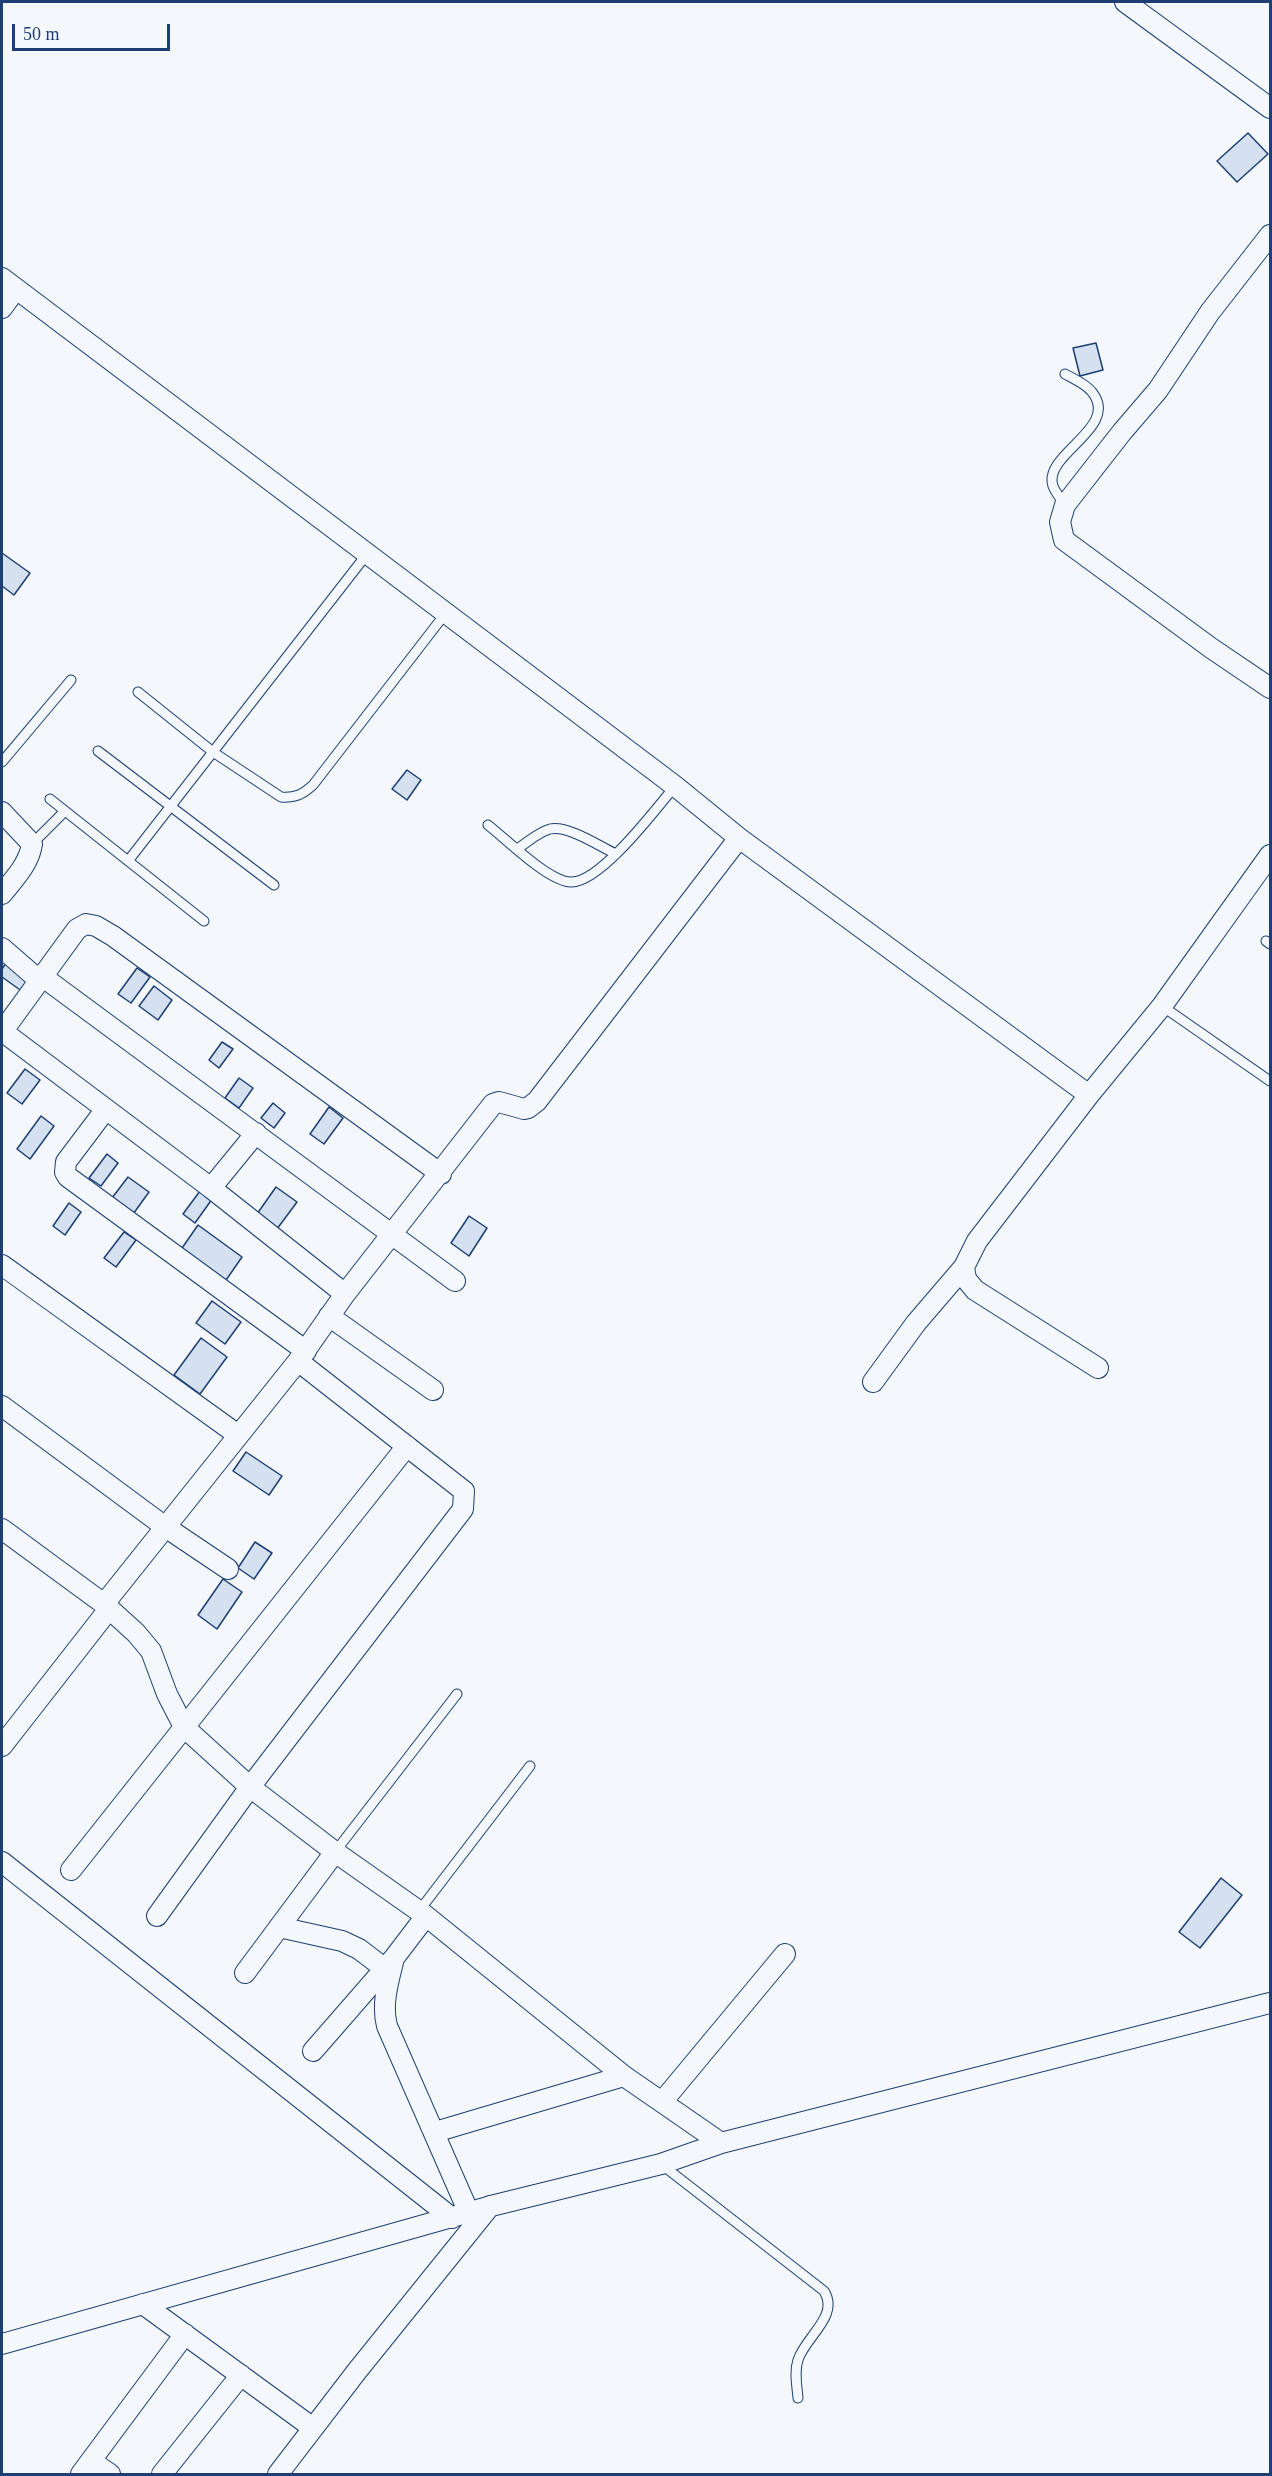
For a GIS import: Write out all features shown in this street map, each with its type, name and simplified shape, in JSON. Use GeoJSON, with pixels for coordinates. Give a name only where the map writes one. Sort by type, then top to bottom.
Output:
{"type":"FeatureCollection","features":[{"type":"Feature","properties":{"kind":"street"},"geometry":{"type":"LineString","coordinates":[[1125,2],[1270,108]]}},
{"type":"Feature","properties":{"kind":"street"},"geometry":{"type":"LineString","coordinates":[[1270,235],[1210,312],[1158,390],[1065,505],[1060,522],[1064,540],[1211,648],[1270,688]]}},
{"type":"Feature","properties":{"kind":"street"},"geometry":{"type":"LineString","coordinates":[[2,308],[9,284],[675,786],[739,838],[1089,1095]]}},
{"type":"Feature","properties":{"kind":"street"},"geometry":{"type":"LineString","coordinates":[[2,812],[32,844],[31,854],[24,866],[2,894]]}},
{"type":"Feature","properties":{"kind":"street"},"geometry":{"type":"LineString","coordinates":[[2,1746],[164,1526],[302,1356],[391,1233],[441,1174],[493,1104],[499,1102],[524,1109],[537,1101],[739,838]]}},
{"type":"Feature","properties":{"kind":"street"},"geometry":{"type":"LineString","coordinates":[[873,1382],[916,1323],[964,1267],[977,1241],[1089,1095],[1162,1006],[1270,855]]}},
{"type":"Feature","properties":{"kind":"street"},"geometry":{"type":"LineString","coordinates":[[345,1294],[212,1188],[2,1031],[77,929],[86,924],[96,926],[441,1174]]}},
{"type":"Feature","properties":{"kind":"street"},"geometry":{"type":"LineString","coordinates":[[2,948],[455,1281]]}},
{"type":"Feature","properties":{"kind":"street"},"geometry":{"type":"LineString","coordinates":[[106,1109],[66,1162],[65,1172],[68,1177],[302,1356],[407,1446],[464,1491],[463,1509],[250,1787],[157,1916]]}},
{"type":"Feature","properties":{"kind":"street"},"geometry":{"type":"LineString","coordinates":[[212,1188],[256,1134]]}},
{"type":"Feature","properties":{"kind":"street"},"geometry":{"type":"LineString","coordinates":[[2,1265],[238,1435]]}},
{"type":"Feature","properties":{"kind":"street"},"geometry":{"type":"LineString","coordinates":[[964,1267],[966,1279],[975,1290],[1098,1368]]}},
{"type":"Feature","properties":{"kind":"street"},"geometry":{"type":"LineString","coordinates":[[329,1316],[433,1390]]}},
{"type":"Feature","properties":{"kind":"street"},"geometry":{"type":"LineString","coordinates":[[2,1406],[164,1526],[228,1569]]}},
{"type":"Feature","properties":{"kind":"street"},"geometry":{"type":"LineString","coordinates":[[71,1870],[407,1446]]}},
{"type":"Feature","properties":{"kind":"street"},"geometry":{"type":"LineString","coordinates":[[2,1529],[107,1606],[136,1633],[152,1651],[167,1694],[184,1727],[250,1787],[335,1852],[422,1914],[624,2076],[721,2143]]}},
{"type":"Feature","properties":{"kind":"street"},"geometry":{"type":"LineString","coordinates":[[245,1973],[335,1852]]}},
{"type":"Feature","properties":{"kind":"street"},"geometry":{"type":"LineString","coordinates":[[2,1862],[461,2215]]}},
{"type":"Feature","properties":{"kind":"street"},"geometry":{"type":"LineString","coordinates":[[313,2051],[389,1963],[422,1914]]}},
{"type":"Feature","properties":{"kind":"street"},"geometry":{"type":"LineString","coordinates":[[279,1927],[342,1941],[389,1963]]}},
{"type":"Feature","properties":{"kind":"street"},"geometry":{"type":"LineString","coordinates":[[662,2102],[785,1954]]}},
{"type":"Feature","properties":{"kind":"street"},"geometry":{"type":"LineString","coordinates":[[389,1963],[383,2012],[387,2026],[435,2132],[461,2215]]}},
{"type":"Feature","properties":{"kind":"street"},"geometry":{"type":"LineString","coordinates":[[2,2344],[491,2206],[661,2164],[721,2143],[1270,2003]]}},
{"type":"Feature","properties":{"kind":"street"},"geometry":{"type":"LineString","coordinates":[[435,2132],[624,2076]]}},
{"type":"Feature","properties":{"kind":"street"},"geometry":{"type":"LineString","coordinates":[[278,2475],[491,2206]]}},
{"type":"Feature","properties":{"kind":"street"},"geometry":{"type":"LineString","coordinates":[[143,2304],[313,2428]]}},
{"type":"Feature","properties":{"kind":"street"},"geometry":{"type":"LineString","coordinates":[[110,2475],[86,2468],[185,2334]]}},
{"type":"Feature","properties":{"kind":"street"},"geometry":{"type":"LineString","coordinates":[[162,2475],[241,2375]]}},
{"type":"Feature","properties":{"kind":"lane"},"geometry":{"type":"LineString","coordinates":[[1065,374],[1092,391],[1097,400],[1098,413],[1085,436],[1058,461],[1053,474],[1052,485],[1065,505]]}},
{"type":"Feature","properties":{"kind":"lane"},"geometry":{"type":"LineString","coordinates":[[128,861],[367,554]]}},
{"type":"Feature","properties":{"kind":"lane"},"geometry":{"type":"LineString","coordinates":[[138,692],[213,752],[280,796],[292,798],[303,794],[313,785],[445,614]]}},
{"type":"Feature","properties":{"kind":"lane"},"geometry":{"type":"LineString","coordinates":[[2,762],[71,680]]}},
{"type":"Feature","properties":{"kind":"lane"},"geometry":{"type":"LineString","coordinates":[[98,751],[274,885]]}},
{"type":"Feature","properties":{"kind":"lane"},"geometry":{"type":"LineString","coordinates":[[488,825],[551,875],[571,882],[588,878],[616,854],[675,786]]}},
{"type":"Feature","properties":{"kind":"lane"},"geometry":{"type":"LineString","coordinates":[[50,799],[204,921]]}},
{"type":"Feature","properties":{"kind":"lane"},"geometry":{"type":"LineString","coordinates":[[32,844],[66,811]]}},
{"type":"Feature","properties":{"kind":"lane"},"geometry":{"type":"LineString","coordinates":[[518,849],[544,831],[552,829],[578,835],[616,854]]}},
{"type":"Feature","properties":{"kind":"lane"},"geometry":{"type":"LineString","coordinates":[[1162,1006],[1270,1081]]}},
{"type":"Feature","properties":{"kind":"lane"},"geometry":{"type":"LineString","coordinates":[[335,1852],[457,1694]]}},
{"type":"Feature","properties":{"kind":"lane"},"geometry":{"type":"LineString","coordinates":[[422,1914],[530,1766]]}},
{"type":"Feature","properties":{"kind":"lane"},"geometry":{"type":"LineString","coordinates":[[661,2164],[824,2291],[830,2301],[828,2311],[798,2358],[795,2368],[798,2398]]}},
{"type":"Feature","properties":{"kind":"building"},"geometry":{"type":"Polygon","coordinates":[[[1248,133],[1268,154],[1237,182],[1217,161],[1248,133]]]}},
{"type":"Feature","properties":{"kind":"building"},"geometry":{"type":"Polygon","coordinates":[[[1096,343],[1103,370],[1080,376],[1073,348],[1096,343]]]}},
{"type":"Feature","properties":{"kind":"building"},"geometry":{"type":"Polygon","coordinates":[[[2,553],[30,573],[14,595],[2,586],[2,553]]]}},
{"type":"Feature","properties":{"kind":"building"},"geometry":{"type":"Polygon","coordinates":[[[407,770],[421,780],[407,800],[392,789],[407,770]]]}},
{"type":"Feature","properties":{"kind":"building"},"geometry":{"type":"Polygon","coordinates":[[[6,963],[31,982],[23,992],[2,977],[2,969],[6,963]]]}},
{"type":"Feature","properties":{"kind":"building"},"geometry":{"type":"Polygon","coordinates":[[[137,968],[150,977],[131,1003],[118,994],[137,968]]]}},
{"type":"Feature","properties":{"kind":"building"},"geometry":{"type":"Polygon","coordinates":[[[154,986],[172,1000],[158,1020],[139,1006],[154,986]]]}},
{"type":"Feature","properties":{"kind":"building"},"geometry":{"type":"Polygon","coordinates":[[[222,1042],[233,1049],[219,1068],[209,1060],[222,1042]]]}},
{"type":"Feature","properties":{"kind":"building"},"geometry":{"type":"Polygon","coordinates":[[[25,1069],[40,1080],[22,1104],[7,1093],[25,1069]]]}},
{"type":"Feature","properties":{"kind":"building"},"geometry":{"type":"Polygon","coordinates":[[[239,1078],[253,1088],[239,1108],[225,1098],[239,1078]]]}},
{"type":"Feature","properties":{"kind":"building"},"geometry":{"type":"Polygon","coordinates":[[[273,1103],[285,1113],[274,1128],[261,1118],[273,1103]]]}},
{"type":"Feature","properties":{"kind":"building"},"geometry":{"type":"Polygon","coordinates":[[[329,1107],[343,1118],[324,1144],[310,1134],[329,1107]]]}},
{"type":"Feature","properties":{"kind":"building"},"geometry":{"type":"Polygon","coordinates":[[[41,1116],[54,1126],[30,1159],[17,1149],[41,1116]]]}},
{"type":"Feature","properties":{"kind":"building"},"geometry":{"type":"Polygon","coordinates":[[[107,1154],[118,1163],[101,1186],[89,1178],[107,1154]]]}},
{"type":"Feature","properties":{"kind":"building"},"geometry":{"type":"Polygon","coordinates":[[[128,1177],[149,1192],[131,1217],[109,1202],[128,1177]]]}},
{"type":"Feature","properties":{"kind":"building"},"geometry":{"type":"Polygon","coordinates":[[[203,1187],[215,1195],[195,1223],[183,1214],[203,1187]]]}},
{"type":"Feature","properties":{"kind":"building"},"geometry":{"type":"Polygon","coordinates":[[[276,1187],[297,1202],[277,1229],[257,1214],[276,1187]]]}},
{"type":"Feature","properties":{"kind":"building"},"geometry":{"type":"Polygon","coordinates":[[[69,1203],[81,1212],[65,1235],[53,1226],[69,1203]]]}},
{"type":"Feature","properties":{"kind":"building"},"geometry":{"type":"Polygon","coordinates":[[[469,1216],[487,1228],[469,1256],[451,1243],[469,1216]]]}},
{"type":"Feature","properties":{"kind":"building"},"geometry":{"type":"Polygon","coordinates":[[[198,1225],[242,1257],[224,1283],[180,1251],[198,1225]]]}},
{"type":"Feature","properties":{"kind":"building"},"geometry":{"type":"Polygon","coordinates":[[[124,1232],[136,1240],[116,1267],[104,1258],[124,1232]]]}},
{"type":"Feature","properties":{"kind":"building"},"geometry":{"type":"Polygon","coordinates":[[[212,1301],[241,1322],[225,1344],[196,1323],[212,1301]]]}},
{"type":"Feature","properties":{"kind":"building"},"geometry":{"type":"Polygon","coordinates":[[[201,1338],[227,1357],[200,1394],[174,1375],[201,1338]]]}},
{"type":"Feature","properties":{"kind":"building"},"geometry":{"type":"Polygon","coordinates":[[[246,1452],[282,1476],[269,1495],[233,1471],[246,1452]]]}},
{"type":"Feature","properties":{"kind":"building"},"geometry":{"type":"Polygon","coordinates":[[[255,1542],[272,1553],[254,1579],[238,1568],[255,1542]]]}},
{"type":"Feature","properties":{"kind":"building"},"geometry":{"type":"Polygon","coordinates":[[[223,1579],[242,1592],[217,1629],[198,1615],[223,1579]]]}},
{"type":"Feature","properties":{"kind":"building"},"geometry":{"type":"Polygon","coordinates":[[[1221,1878],[1242,1895],[1200,1948],[1179,1932],[1221,1878]]]}}]}
